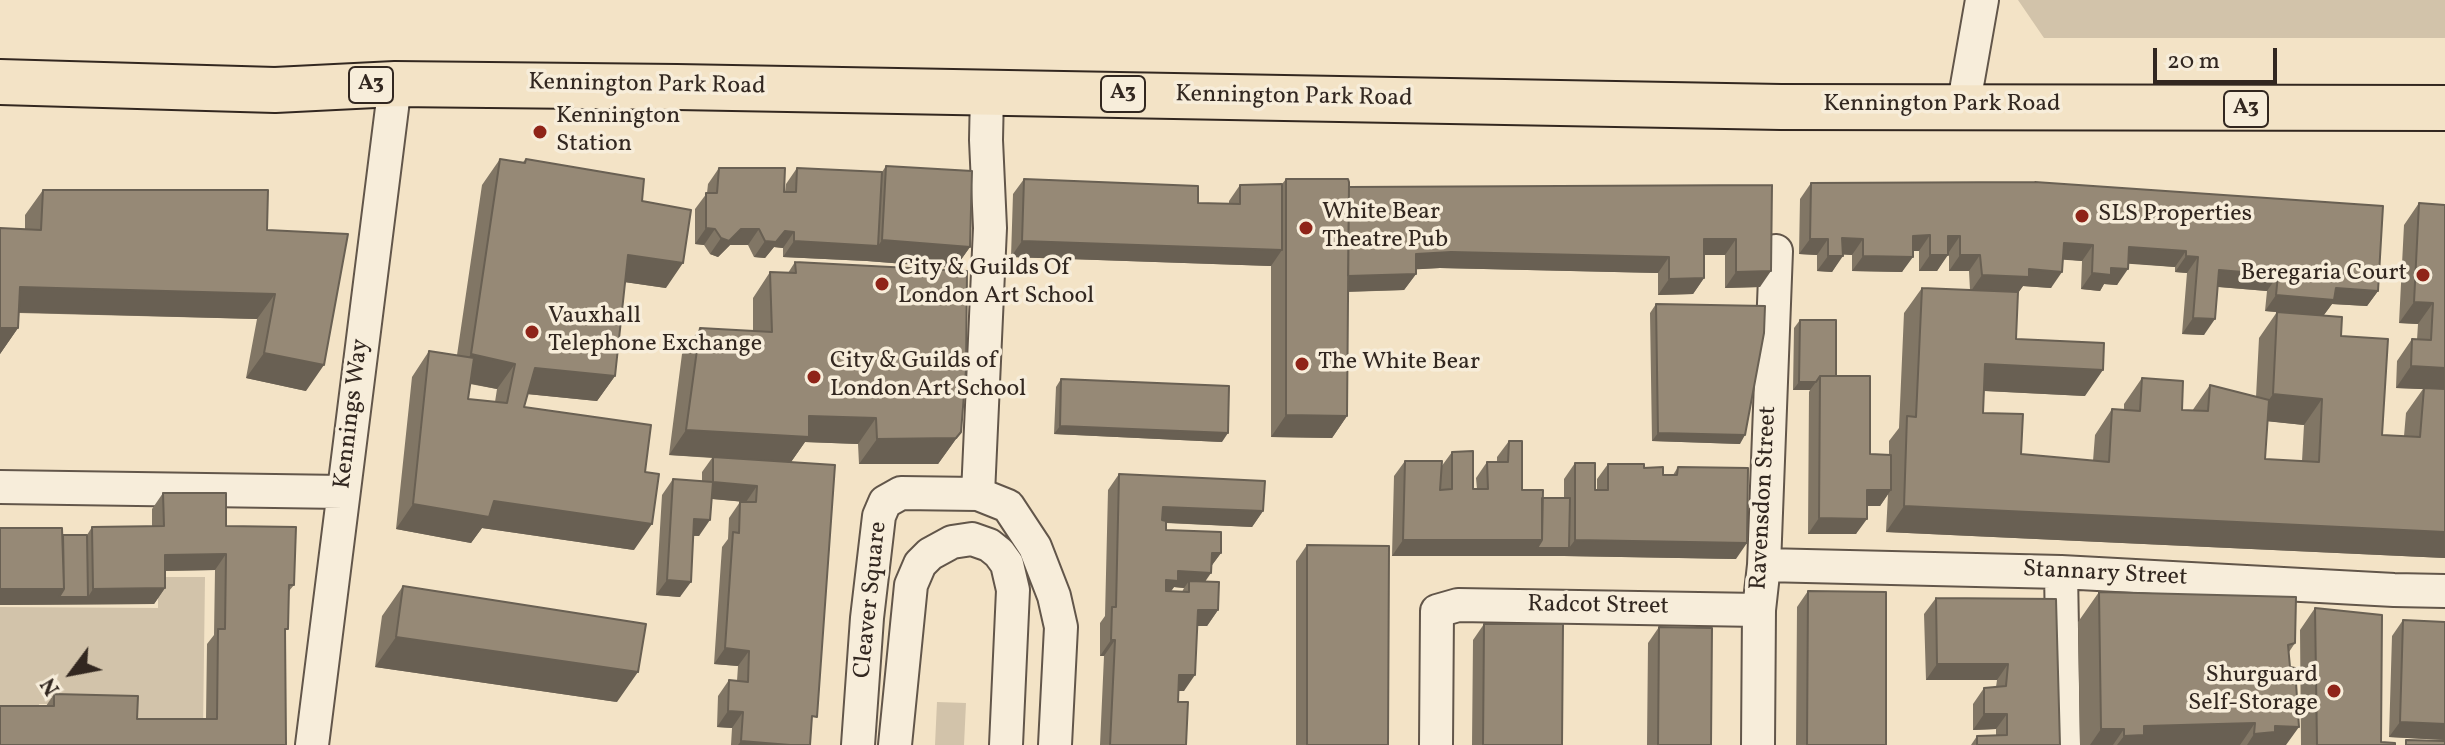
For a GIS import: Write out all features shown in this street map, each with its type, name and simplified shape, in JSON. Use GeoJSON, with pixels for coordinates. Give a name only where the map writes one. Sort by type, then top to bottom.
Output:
{"type":"FeatureCollection","features":[{"type":"Feature","properties":{"kind":"highway","name":"Kennington Park Road"},"geometry":{"type":"LineString","coordinates":[[0,82],[275,90],[395,84],[1765,107],[2096,106],[2163,110],[2445,108]]}},
{"type":"Feature","properties":{"kind":"street"},"geometry":{"type":"LineString","coordinates":[[1963,108],[1982,0]]}},
{"type":"Feature","properties":{"kind":"street","name":"Kennings Way"},"geometry":{"type":"LineString","coordinates":[[312,745],[395,84]]}},
{"type":"Feature","properties":{"kind":"street"},"geometry":{"type":"LineString","coordinates":[[978,494],[990,228],[986,165],[987,92]]}},
{"type":"Feature","properties":{"kind":"street","name":"Ravensdon Street"},"geometry":{"type":"LineString","coordinates":[[1758,745],[1759,610],[1764,565],[1776,251]]}},
{"type":"Feature","properties":{"kind":"street"},"geometry":{"type":"LineString","coordinates":[[0,487],[343,492]]}},
{"type":"Feature","properties":{"kind":"street","name":"Cleaver Square"},"geometry":{"type":"LineString","coordinates":[[858,745],[867,618],[879,516],[885,502],[901,493],[978,494],[1008,506],[1035,547],[1054,596],[1061,627],[1055,745]]}},
{"type":"Feature","properties":{"kind":"street","name":"Cleaver Square"},"geometry":{"type":"LineString","coordinates":[[895,745],[911,585],[920,564],[930,554],[963,539],[980,541],[999,553],[1007,564],[1013,590],[1006,745]]}},
{"type":"Feature","properties":{"kind":"street","name":"Stannary Street"},"geometry":{"type":"LineString","coordinates":[[1764,565],[2061,572],[2445,591]]}},
{"type":"Feature","properties":{"kind":"street"},"geometry":{"type":"LineString","coordinates":[[2061,572],[2064,745]]}},
{"type":"Feature","properties":{"kind":"street","name":"Radcot Street"},"geometry":{"type":"LineString","coordinates":[[1436,745],[1437,611],[1458,605],[1759,610]]}},
{"type":"Feature","properties":{"kind":"shaded area"},"geometry":{"type":"Polygon","coordinates":[[[2018,0],[2445,0],[2445,38],[2044,38],[2018,0]]]}},
{"type":"Feature","properties":{"kind":"shaded area"},"geometry":{"type":"Polygon","coordinates":[[[158,577],[205,577],[203,731],[132,730],[132,704],[39,704],[38,717],[0,717],[0,607],[158,608],[158,577]]]}},
{"type":"Feature","properties":{"kind":"shaded area"},"geometry":{"type":"Polygon","coordinates":[[[937,702],[966,703],[964,745],[935,745],[937,702]]]}},
{"type":"Feature","properties":{"kind":"building","name":"Vauxhall Telephone Exchange"},"geometry":{"type":"Polygon","coordinates":[[[500,159],[525,163],[526,159],[644,179],[642,201],[691,210],[683,263],[628,255],[615,376],[535,368],[524,407],[651,425],[645,472],[659,474],[652,524],[494,501],[489,517],[413,504],[429,351],[474,358],[468,399],[507,403],[515,364],[471,354],[500,159]]]}},
{"type":"Feature","properties":{"kind":"building"},"geometry":{"type":"Polygon","coordinates":[[[886,166],[972,171],[970,247],[882,240],[886,166]]]}},
{"type":"Feature","properties":{"kind":"building"},"geometry":{"type":"Polygon","coordinates":[[[719,168],[785,168],[784,192],[796,192],[797,168],[882,172],[878,246],[794,241],[794,232],[785,231],[776,242],[765,241],[759,229],[741,229],[729,241],[721,238],[715,229],[706,228],[706,193],[717,193],[719,168]]]}},
{"type":"Feature","properties":{"kind":"building"},"geometry":{"type":"Polygon","coordinates":[[[1024,179],[1198,186],[1198,203],[1240,204],[1240,185],[1282,184],[1282,250],[1022,241],[1024,179]]]}},
{"type":"Feature","properties":{"kind":"building","name":"The White Bear"},"geometry":{"type":"Polygon","coordinates":[[[1286,179],[1348,179],[1349,182],[1347,416],[1286,415],[1286,179]]]}},
{"type":"Feature","properties":{"kind":"building"},"geometry":{"type":"Polygon","coordinates":[[[2035,182],[2383,206],[2378,291],[2336,288],[2334,300],[2276,295],[2278,275],[2219,270],[2215,319],[2193,318],[2198,257],[2186,256],[2186,251],[2129,247],[2128,269],[2111,268],[2111,275],[2092,273],[2093,245],[2064,243],[2062,272],[2029,269],[2029,277],[1982,275],[1980,255],[1960,255],[1960,236],[1948,236],[1948,255],[1930,255],[1930,235],[1913,236],[1913,257],[1863,256],[1863,239],[1842,238],[1843,256],[1828,256],[1828,239],[1810,239],[1811,183],[2035,182]]]}},
{"type":"Feature","properties":{"kind":"building"},"geometry":{"type":"Polygon","coordinates":[[[1772,185],[1771,271],[1736,272],[1736,239],[1704,239],[1704,278],[1669,279],[1669,257],[1451,252],[1416,254],[1416,274],[1348,276],[1349,187],[1772,185]]]}},
{"type":"Feature","properties":{"kind":"building"},"geometry":{"type":"Polygon","coordinates":[[[43,190],[268,190],[267,230],[348,234],[324,365],[264,353],[275,294],[20,287],[18,328],[0,328],[0,228],[41,230],[43,190]]]}},
{"type":"Feature","properties":{"kind":"building"},"geometry":{"type":"Polygon","coordinates":[[[2419,203],[2445,205],[2445,368],[2411,366],[2412,339],[2431,340],[2433,303],[2414,302],[2419,203]]]}},
{"type":"Feature","properties":{"kind":"building","name":"City & Guilds of London Art School"},"geometry":{"type":"Polygon","coordinates":[[[795,262],[967,271],[966,370],[961,432],[956,438],[877,439],[876,418],[809,416],[809,437],[686,430],[700,328],[772,332],[770,272],[796,273],[795,262]]]}},
{"type":"Feature","properties":{"kind":"building"},"geometry":{"type":"Polygon","coordinates":[[[1922,288],[2018,292],[2016,339],[2104,343],[2103,370],[1985,364],[1983,413],[2023,414],[2021,454],[2109,462],[2112,409],[2140,411],[2142,378],[2183,381],[2182,410],[2208,411],[2210,385],[2269,400],[2265,459],[2319,462],[2322,399],[2273,394],[2277,312],[2342,317],[2341,336],[2388,339],[2382,435],[2420,437],[2424,388],[2445,389],[2445,532],[1904,506],[1907,416],[1916,417],[1922,288]]]}},
{"type":"Feature","properties":{"kind":"building"},"geometry":{"type":"Polygon","coordinates":[[[1656,304],[1765,306],[1764,333],[1745,435],[1658,433],[1656,304]]]}},
{"type":"Feature","properties":{"kind":"building"},"geometry":{"type":"Polygon","coordinates":[[[1800,320],[1836,320],[1836,376],[1820,376],[1816,382],[1799,382],[1800,320]]]}},
{"type":"Feature","properties":{"kind":"building"},"geometry":{"type":"Polygon","coordinates":[[[1820,376],[1870,376],[1870,454],[1891,455],[1891,490],[1867,490],[1867,519],[1819,518],[1820,376]]]}},
{"type":"Feature","properties":{"kind":"building"},"geometry":{"type":"Polygon","coordinates":[[[1061,379],[1229,386],[1228,433],[1060,426],[1061,379]]]}},
{"type":"Feature","properties":{"kind":"building"},"geometry":{"type":"Polygon","coordinates":[[[1509,441],[1522,441],[1522,490],[1543,490],[1542,540],[1403,540],[1405,461],[1442,461],[1440,490],[1452,489],[1452,452],[1473,451],[1473,489],[1488,489],[1487,462],[1508,462],[1509,441]]]}},
{"type":"Feature","properties":{"kind":"building"},"geometry":{"type":"Polygon","coordinates":[[[713,457],[835,465],[817,717],[812,716],[810,745],[741,741],[743,712],[728,711],[729,680],[748,682],[749,651],[725,648],[733,532],[739,533],[740,502],[756,502],[757,486],[713,482],[713,457]]]}},
{"type":"Feature","properties":{"kind":"building"},"geometry":{"type":"Polygon","coordinates":[[[1575,463],[1595,463],[1595,490],[1608,490],[1608,464],[1663,467],[1663,475],[1677,475],[1678,467],[1748,468],[1747,543],[1575,540],[1575,463]]]}},
{"type":"Feature","properties":{"kind":"building"},"geometry":{"type":"Polygon","coordinates":[[[1119,474],[1265,481],[1263,511],[1163,507],[1162,520],[1166,521],[1166,530],[1221,532],[1221,553],[1212,553],[1211,573],[1178,571],[1178,581],[1166,580],[1166,591],[1189,592],[1189,581],[1219,582],[1218,610],[1198,610],[1195,675],[1179,675],[1178,702],[1188,702],[1186,745],[1110,745],[1115,640],[1111,640],[1112,607],[1116,607],[1119,474]]]}},
{"type":"Feature","properties":{"kind":"building"},"geometry":{"type":"Polygon","coordinates":[[[673,479],[713,482],[710,520],[694,519],[691,582],[667,580],[673,479]]]}},
{"type":"Feature","properties":{"kind":"building"},"geometry":{"type":"Polygon","coordinates":[[[163,493],[226,493],[226,526],[296,527],[294,585],[289,585],[288,629],[285,629],[286,745],[0,745],[0,706],[54,706],[54,694],[138,696],[137,719],[217,719],[218,629],[225,629],[226,554],[165,555],[165,588],[93,589],[92,527],[164,526],[163,493]]]}},
{"type":"Feature","properties":{"kind":"building"},"geometry":{"type":"Polygon","coordinates":[[[1542,498],[1570,498],[1569,548],[1537,548],[1542,540],[1542,498]]]}},
{"type":"Feature","properties":{"kind":"building"},"geometry":{"type":"Polygon","coordinates":[[[0,528],[62,528],[64,589],[0,589],[0,528]]]}},
{"type":"Feature","properties":{"kind":"building"},"geometry":{"type":"Polygon","coordinates":[[[63,535],[87,535],[88,597],[59,597],[64,589],[63,535]]]}},
{"type":"Feature","properties":{"kind":"building"},"geometry":{"type":"Polygon","coordinates":[[[1307,545],[1389,546],[1388,745],[1307,745],[1307,545]]]}},
{"type":"Feature","properties":{"kind":"building"},"geometry":{"type":"Polygon","coordinates":[[[403,586],[646,624],[638,672],[396,637],[403,586]]]}},
{"type":"Feature","properties":{"kind":"building"},"geometry":{"type":"Polygon","coordinates":[[[1808,591],[1886,592],[1886,745],[1807,745],[1808,591]]]}},
{"type":"Feature","properties":{"kind":"building"},"geometry":{"type":"Polygon","coordinates":[[[2099,592],[2296,597],[2295,643],[2288,645],[2290,667],[2295,668],[2299,727],[2275,726],[2275,732],[2254,734],[2255,723],[2144,726],[2144,735],[2124,736],[2124,729],[2101,729],[2099,592]]]}},
{"type":"Feature","properties":{"kind":"building"},"geometry":{"type":"Polygon","coordinates":[[[1936,598],[2056,599],[2060,745],[1977,745],[1977,736],[2007,735],[2007,714],[1984,714],[1984,688],[2006,686],[2008,664],[1937,664],[1936,598]]]}},
{"type":"Feature","properties":{"kind":"building","name":"Shurguard Self-Storage"},"geometry":{"type":"Polygon","coordinates":[[[2315,608],[2382,615],[2381,742],[2395,745],[2317,745],[2315,608]]]}},
{"type":"Feature","properties":{"kind":"building"},"geometry":{"type":"Polygon","coordinates":[[[2403,620],[2445,622],[2445,724],[2400,722],[2403,620]]]}},
{"type":"Feature","properties":{"kind":"building"},"geometry":{"type":"Polygon","coordinates":[[[1484,624],[1563,624],[1562,745],[1483,745],[1484,624]]]}},
{"type":"Feature","properties":{"kind":"building"},"geometry":{"type":"Polygon","coordinates":[[[1659,627],[1712,628],[1711,745],[1658,745],[1659,627]]]}},
{"type":"Feature","properties":{"kind":"building"},"geometry":{"type":"Polygon","coordinates":[[[2406,740],[2445,741],[2445,745],[2406,745],[2406,740]]]}},
{"type":"Feature","properties":{"kind":"place","name":"Kennington Station"},"geometry":{"type":"Point","coordinates":[540,132]}},
{"type":"Feature","properties":{"kind":"place","name":"SLS Properties"},"geometry":{"type":"Point","coordinates":[2082,216]}},
{"type":"Feature","properties":{"kind":"place","name":"White Bear Theatre Pub"},"geometry":{"type":"Point","coordinates":[1306,228]}},
{"type":"Feature","properties":{"kind":"place","name":"Beregaria Court"},"geometry":{"type":"Point","coordinates":[2423,275]}},
{"type":"Feature","properties":{"kind":"place","name":"City & Guilds Of London Art School"},"geometry":{"type":"Point","coordinates":[882,284]}},
{"type":"Feature","properties":{"kind":"place","name":"Vauxhall Telephone Exchange"},"geometry":{"type":"Point","coordinates":[532,332]}},
{"type":"Feature","properties":{"kind":"place","name":"The White Bear"},"geometry":{"type":"Point","coordinates":[1302,364]}},
{"type":"Feature","properties":{"kind":"place","name":"City & Guilds of London Art School"},"geometry":{"type":"Point","coordinates":[814,377]}},
{"type":"Feature","properties":{"kind":"place","name":"Shurguard Self-Storage"},"geometry":{"type":"Point","coordinates":[2334,691]}}]}
